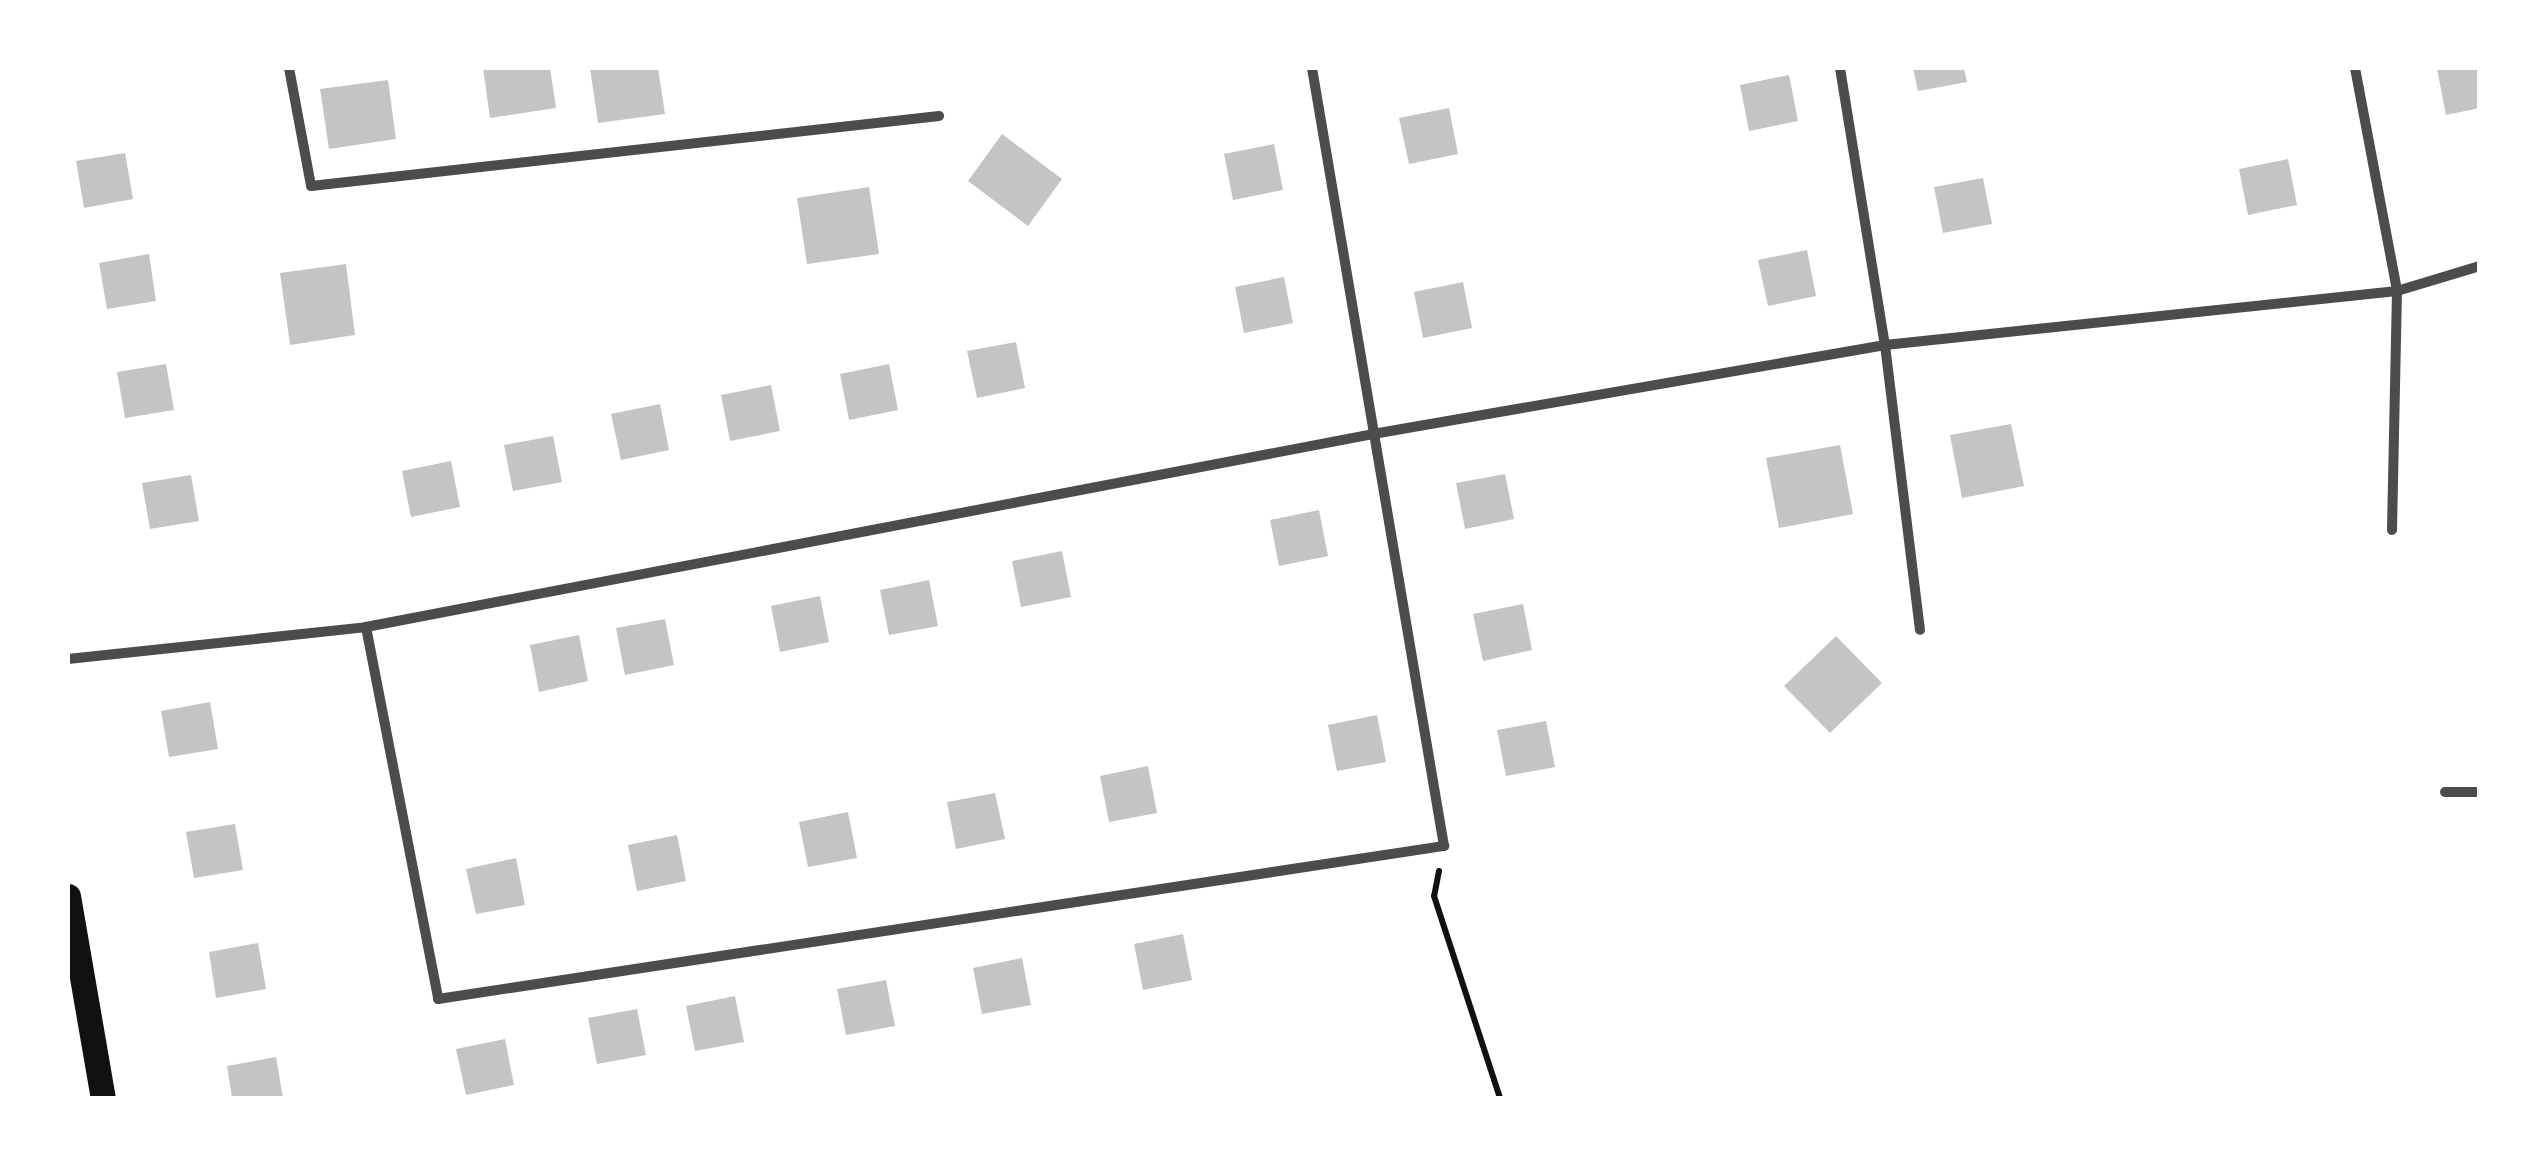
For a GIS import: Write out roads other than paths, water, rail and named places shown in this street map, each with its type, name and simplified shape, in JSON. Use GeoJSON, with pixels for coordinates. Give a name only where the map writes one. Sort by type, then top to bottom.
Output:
{"type":"FeatureCollection","features":[{"type":"Feature","properties":{"kind":"main road"},"geometry":{"type":"LineString","coordinates":[[68,896],[104,1098]]}},
{"type":"Feature","properties":{"kind":"street"},"geometry":{"type":"LineString","coordinates":[[289,68],[311,186],[940,116]]}},
{"type":"Feature","properties":{"kind":"street"},"geometry":{"type":"LineString","coordinates":[[366,627],[438,999],[1444,846],[1312,68]]}},
{"type":"Feature","properties":{"kind":"street"},"geometry":{"type":"LineString","coordinates":[[1840,68],[1885,345],[1920,630]]}},
{"type":"Feature","properties":{"kind":"street"},"geometry":{"type":"LineString","coordinates":[[2355,68],[2397,290],[2392,530]]}},
{"type":"Feature","properties":{"kind":"street"},"geometry":{"type":"LineString","coordinates":[[68,659],[366,627],[1373,434],[1885,345],[2397,290],[2480,266]]}},
{"type":"Feature","properties":{"kind":"street"},"geometry":{"type":"LineString","coordinates":[[2445,792],[2480,792]]}}]}
